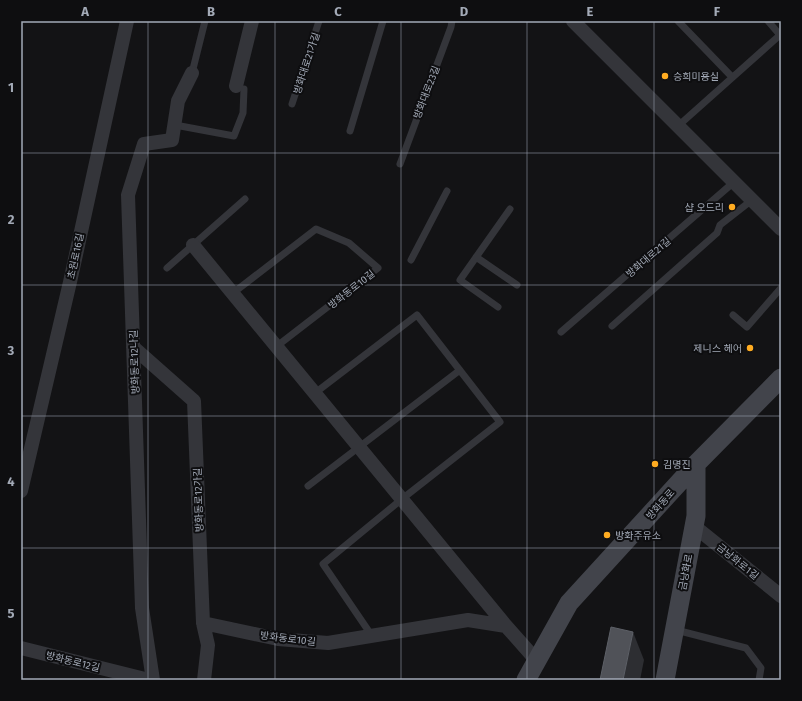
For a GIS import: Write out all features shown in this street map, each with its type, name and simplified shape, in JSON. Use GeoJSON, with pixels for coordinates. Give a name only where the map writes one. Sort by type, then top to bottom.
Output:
{"type":"FeatureCollection","features":[{"type":"Feature","properties":{"kind":"main road","name":"방화동로"},"geometry":{"type":"LineString","coordinates":[[526,680],[569,603],[696,464],[781,378]]}},
{"type":"Feature","properties":{"kind":"main road","name":"금낭화로"},"geometry":{"type":"LineString","coordinates":[[665,680],[696,516],[696,464]]}},
{"type":"Feature","properties":{"kind":"street","name":"초원로16길"},"geometry":{"type":"LineString","coordinates":[[21,491],[70,282],[128,21]]}},
{"type":"Feature","properties":{"kind":"street"},"geometry":{"type":"LineString","coordinates":[[240,87],[252,21]]}},
{"type":"Feature","properties":{"kind":"street"},"geometry":{"type":"LineString","coordinates":[[578,22],[678,126],[781,229]]}},
{"type":"Feature","properties":{"kind":"street","name":"방화동로12나길"},"geometry":{"type":"LineString","coordinates":[[153,680],[142,608],[128,195],[144,144],[172,140],[178,101],[192,72]]}},
{"type":"Feature","properties":{"kind":"street"},"geometry":{"type":"LineString","coordinates":[[193,245],[536,662]]}},
{"type":"Feature","properties":{"kind":"street","name":"방화동로12가길"},"geometry":{"type":"LineString","coordinates":[[134,347],[194,401],[204,623],[208,645],[204,680]]}},
{"type":"Feature","properties":{"kind":"street","name":"금낭화로1길"},"geometry":{"type":"LineString","coordinates":[[694,526],[781,596]]}},
{"type":"Feature","properties":{"kind":"street","name":"방화동로10길"},"geometry":{"type":"LineString","coordinates":[[204,623],[278,639],[328,643],[468,620],[506,626]]}},
{"type":"Feature","properties":{"kind":"street","name":"방화동로12길"},"geometry":{"type":"LineString","coordinates":[[21,648],[110,673],[149,680]]}},
{"type":"Feature","properties":{"kind":"lane"},"geometry":{"type":"LineString","coordinates":[[192,72],[205,21]]}},
{"type":"Feature","properties":{"kind":"lane","name":"방화대로21가길"},"geometry":{"type":"LineString","coordinates":[[292,104],[319,21]]}},
{"type":"Feature","properties":{"kind":"lane"},"geometry":{"type":"LineString","coordinates":[[350,131],[383,21]]}},
{"type":"Feature","properties":{"kind":"lane","name":"방화대로23길"},"geometry":{"type":"LineString","coordinates":[[400,164],[452,21]]}},
{"type":"Feature","properties":{"kind":"lane"},"geometry":{"type":"LineString","coordinates":[[678,21],[732,77]]}},
{"type":"Feature","properties":{"kind":"lane"},"geometry":{"type":"LineString","coordinates":[[678,126],[780,35],[768,21]]}},
{"type":"Feature","properties":{"kind":"lane"},"geometry":{"type":"LineString","coordinates":[[175,124],[234,136],[243,113],[240,87]]}},
{"type":"Feature","properties":{"kind":"lane","name":"방화대로21길"},"geometry":{"type":"LineString","coordinates":[[561,332],[734,182]]}},
{"type":"Feature","properties":{"kind":"lane"},"geometry":{"type":"LineString","coordinates":[[411,260],[447,191]]}},
{"type":"Feature","properties":{"kind":"lane"},"geometry":{"type":"LineString","coordinates":[[167,268],[245,200]]}},
{"type":"Feature","properties":{"kind":"lane"},"geometry":{"type":"LineString","coordinates":[[612,326],[717,233],[720,225],[752,200]]}},
{"type":"Feature","properties":{"kind":"lane"},"geometry":{"type":"LineString","coordinates":[[498,307],[460,280],[510,209]]}},
{"type":"Feature","properties":{"kind":"lane","name":"방화동로10길"},"geometry":{"type":"LineString","coordinates":[[233,293],[316,229],[349,243],[378,268],[277,346]]}},
{"type":"Feature","properties":{"kind":"lane"},"geometry":{"type":"LineString","coordinates":[[476,258],[517,285]]}},
{"type":"Feature","properties":{"kind":"lane"},"geometry":{"type":"LineString","coordinates":[[733,315],[747,327],[781,288]]}},
{"type":"Feature","properties":{"kind":"lane"},"geometry":{"type":"LineString","coordinates":[[315,393],[416,315],[500,422],[402,499],[323,564],[372,636]]}},
{"type":"Feature","properties":{"kind":"lane"},"geometry":{"type":"LineString","coordinates":[[308,486],[460,370]]}},
{"type":"Feature","properties":{"kind":"lane"},"geometry":{"type":"LineString","coordinates":[[674,629],[746,648],[761,668],[759,680]]}},
{"type":"Feature","properties":{"kind":"building"},"geometry":{"type":"Polygon","coordinates":[[[611,627],[633,632],[623,680],[600,680],[611,627]]]}},
{"type":"Feature","properties":{"kind":"place","name":"승희미용실"},"geometry":{"type":"Point","coordinates":[665,76]}},
{"type":"Feature","properties":{"kind":"place","name":"샵 오드리"},"geometry":{"type":"Point","coordinates":[732,207]}},
{"type":"Feature","properties":{"kind":"place","name":"제니스 헤어"},"geometry":{"type":"Point","coordinates":[750,348]}},
{"type":"Feature","properties":{"kind":"place","name":"김명진"},"geometry":{"type":"Point","coordinates":[655,464]}},
{"type":"Feature","properties":{"kind":"place","name":"방화주유소"},"geometry":{"type":"Point","coordinates":[607,535]}}]}
